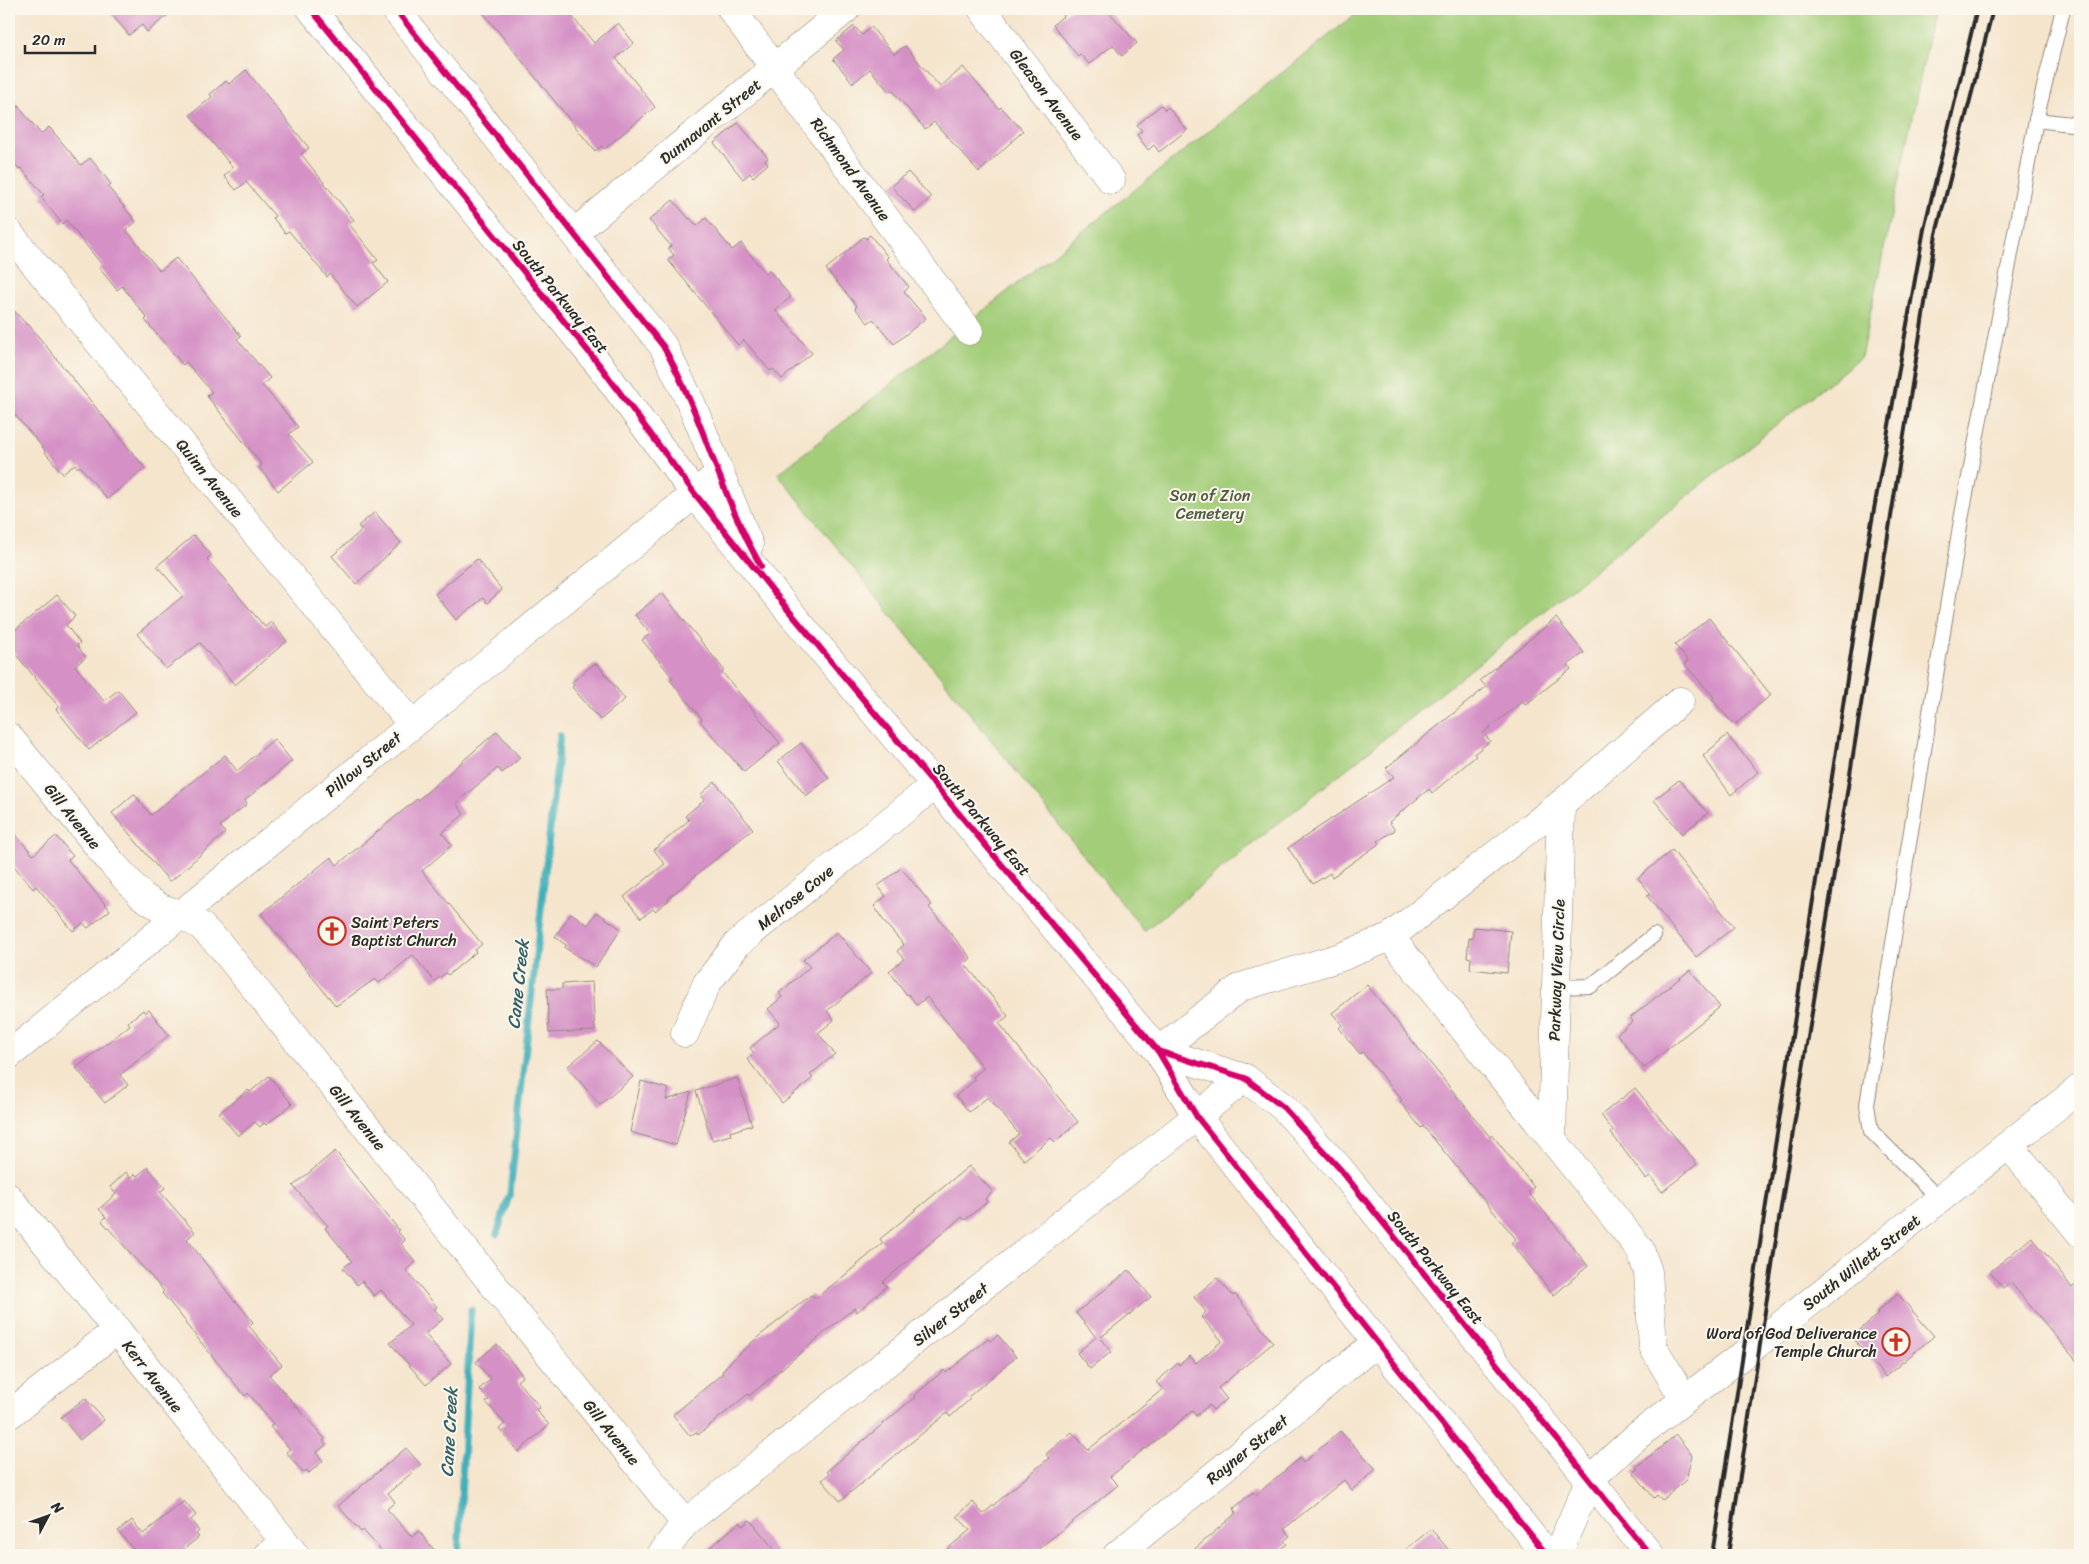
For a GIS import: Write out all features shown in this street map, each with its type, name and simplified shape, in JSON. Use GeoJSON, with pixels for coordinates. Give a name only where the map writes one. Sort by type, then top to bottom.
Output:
{"type":"FeatureCollection","features":[{"type":"Feature","properties":{"kind":"street","name":"South Parkway East"},"geometry":{"type":"LineString","coordinates":[[311,9],[601,367],[695,494],[784,605],[1158,1051],[1197,1118],[1547,1555]]}},
{"type":"Feature","properties":{"kind":"street","name":"South Parkway East"},"geometry":{"type":"LineString","coordinates":[[395,9],[663,346],[692,405],[746,540],[784,605]]}},
{"type":"Feature","properties":{"kind":"street","name":"Richmond Avenue"},"geometry":{"type":"LineString","coordinates":[[731,9],[776,67],[969,331]]}},
{"type":"Feature","properties":{"kind":"street","name":"Dunnavant Street"},"geometry":{"type":"LineString","coordinates":[[574,233],[846,9]]}},
{"type":"Feature","properties":{"kind":"street","name":"Gleason Avenue"},"geometry":{"type":"LineString","coordinates":[[982,9],[1111,180]]}},
{"type":"Feature","properties":{"kind":"street","name":"Quinn Avenue"},"geometry":{"type":"LineString","coordinates":[[9,232],[412,724]]}},
{"type":"Feature","properties":{"kind":"street","name":"Pillow Street"},"geometry":{"type":"LineString","coordinates":[[9,1055],[719,474]]}},
{"type":"Feature","properties":{"kind":"street"},"geometry":{"type":"LineString","coordinates":[[1158,1051],[1241,988],[1341,957],[1390,937],[1561,804],[1680,701]]}},
{"type":"Feature","properties":{"kind":"street","name":"Gill Avenue"},"geometry":{"type":"LineString","coordinates":[[9,737],[111,862],[142,896],[160,908],[180,914],[201,926],[220,945],[685,1523]]}},
{"type":"Feature","properties":{"kind":"street","name":"Melrose Cove"},"geometry":{"type":"LineString","coordinates":[[685,1033],[707,983],[738,943],[935,785]]}},
{"type":"Feature","properties":{"kind":"street","name":"Parkway View Circle"},"geometry":{"type":"LineString","coordinates":[[1552,1137],[1561,804]]}},
{"type":"Feature","properties":{"kind":"street"},"geometry":{"type":"LineString","coordinates":[[1390,937],[1640,1249],[1648,1272],[1652,1347],[1684,1399]]}},
{"type":"Feature","properties":{"kind":"street","name":"South Parkway East"},"geometry":{"type":"LineString","coordinates":[[1158,1051],[1245,1078],[1283,1107],[1340,1169],[1650,1555]]}},
{"type":"Feature","properties":{"kind":"street","name":"Silver Street"},"geometry":{"type":"LineString","coordinates":[[661,1555],[685,1523],[1245,1078]]}},
{"type":"Feature","properties":{"kind":"street","name":"South Willett Street"},"geometry":{"type":"LineString","coordinates":[[1558,1555],[1590,1480],[1637,1436],[1762,1341],[2080,1088]]}},
{"type":"Feature","properties":{"kind":"street"},"geometry":{"type":"LineString","coordinates":[[2009,1145],[2080,1233]]}},
{"type":"Feature","properties":{"kind":"street","name":"Kerr Avenue"},"geometry":{"type":"LineString","coordinates":[[9,1198],[117,1330],[282,1551]]}},
{"type":"Feature","properties":{"kind":"street"},"geometry":{"type":"LineString","coordinates":[[9,1415],[117,1330]]}},
{"type":"Feature","properties":{"kind":"street","name":"Rayner Street"},"geometry":{"type":"LineString","coordinates":[[1117,1555],[1376,1342]]}},
{"type":"Feature","properties":{"kind":"lane"},"geometry":{"type":"LineString","coordinates":[[1940,1200],[1871,1131],[1867,1105],[1961,520],[2036,120],[2063,9]]}},
{"type":"Feature","properties":{"kind":"lane"},"geometry":{"type":"LineString","coordinates":[[2036,120],[2080,124]]}},
{"type":"Feature","properties":{"kind":"lane"},"geometry":{"type":"LineString","coordinates":[[1556,987],[1591,986],[1654,936]]}},
{"type":"Feature","properties":{"kind":"green space","name":"Son of Zion Cemetery"},"geometry":{"type":"Polygon","coordinates":[[[1362,9],[1935,9],[1861,357],[1144,931],[778,474],[1362,9]]]}},
{"type":"Feature","properties":{"kind":"building"},"geometry":{"type":"Polygon","coordinates":[[[107,9],[175,9],[147,32],[142,25],[129,35],[107,9]]]}},
{"type":"Feature","properties":{"kind":"building"},"geometry":{"type":"Polygon","coordinates":[[[480,9],[566,9],[594,43],[618,23],[634,43],[616,58],[655,107],[604,149],[602,146],[595,151],[480,9]]]}},
{"type":"Feature","properties":{"kind":"building"},"geometry":{"type":"Polygon","coordinates":[[[1071,9],[1106,9],[1137,43],[1122,56],[1113,45],[1089,64],[1080,54],[1078,56],[1053,25],[1071,9]]]}},
{"type":"Feature","properties":{"kind":"building"},"geometry":{"type":"Polygon","coordinates":[[[854,26],[862,35],[871,27],[894,54],[905,46],[940,87],[963,67],[999,109],[1001,107],[1023,131],[979,172],[934,122],[925,129],[892,90],[889,92],[870,69],[853,83],[833,59],[844,50],[836,41],[854,26]]]}},
{"type":"Feature","properties":{"kind":"building"},"geometry":{"type":"Polygon","coordinates":[[[246,70],[309,148],[301,154],[354,220],[349,224],[378,260],[373,263],[388,282],[357,307],[330,274],[327,277],[289,231],[285,233],[273,218],[275,216],[246,182],[236,190],[224,176],[233,168],[190,115],[212,97],[210,94],[226,81],[229,84],[246,70]]]}},
{"type":"Feature","properties":{"kind":"building"},"geometry":{"type":"Polygon","coordinates":[[[9,95],[41,134],[49,127],[81,165],[90,158],[111,184],[108,187],[136,222],[126,230],[160,271],[176,258],[241,336],[237,339],[270,378],[262,385],[298,427],[289,434],[313,462],[278,491],[259,467],[262,465],[207,396],[212,392],[186,362],[183,365],[145,320],[147,318],[122,286],[117,290],[99,268],[102,265],[66,220],[62,224],[41,197],[44,195],[9,156],[9,95]]]}},
{"type":"Feature","properties":{"kind":"building"},"geometry":{"type":"Polygon","coordinates":[[[1161,105],[1165,110],[1168,107],[1187,130],[1159,152],[1154,145],[1148,150],[1137,135],[1142,131],[1137,125],[1161,105]]]}},
{"type":"Feature","properties":{"kind":"building"},"geometry":{"type":"Polygon","coordinates":[[[738,123],[768,158],[765,160],[768,164],[753,177],[750,173],[743,179],[714,143],[738,123]]]}},
{"type":"Feature","properties":{"kind":"building"},"geometry":{"type":"Polygon","coordinates":[[[908,172],[931,197],[915,212],[891,186],[908,172]]]}},
{"type":"Feature","properties":{"kind":"building"},"geometry":{"type":"Polygon","coordinates":[[[673,200],[697,226],[706,218],[732,250],[741,243],[765,273],[769,270],[791,297],[775,310],[812,353],[782,379],[773,369],[770,371],[744,340],[738,345],[668,260],[674,255],[668,248],[671,246],[649,220],[673,200]]]}},
{"type":"Feature","properties":{"kind":"building"},"geometry":{"type":"Polygon","coordinates":[[[870,235],[888,257],[886,259],[909,287],[904,292],[926,318],[894,344],[873,319],[868,323],[855,308],[857,306],[826,269],[864,237],[866,239],[870,235]]]}},
{"type":"Feature","properties":{"kind":"building"},"geometry":{"type":"Polygon","coordinates":[[[9,305],[29,325],[145,468],[107,499],[80,466],[78,468],[75,464],[63,474],[9,408],[9,305]]]}},
{"type":"Feature","properties":{"kind":"building"},"geometry":{"type":"Polygon","coordinates":[[[375,512],[401,543],[356,584],[332,556],[362,530],[358,526],[375,512]]]}},
{"type":"Feature","properties":{"kind":"building"},"geometry":{"type":"Polygon","coordinates":[[[194,535],[211,555],[207,559],[265,627],[271,622],[287,641],[235,685],[200,643],[166,669],[137,634],[183,596],[157,566],[194,535]]]}},
{"type":"Feature","properties":{"kind":"building"},"geometry":{"type":"Polygon","coordinates":[[[477,559],[502,590],[487,603],[483,598],[456,620],[435,594],[477,559]]]}},
{"type":"Feature","properties":{"kind":"building"},"geometry":{"type":"Polygon","coordinates":[[[662,593],[724,670],[722,672],[780,743],[744,772],[700,721],[702,719],[670,680],[673,678],[642,640],[650,634],[635,615],[662,593]]]}},
{"type":"Feature","properties":{"kind":"building"},"geometry":{"type":"Polygon","coordinates":[[[57,595],[75,616],[66,625],[80,643],[77,646],[86,657],[75,666],[104,701],[118,690],[136,712],[89,750],[56,709],[59,707],[9,646],[9,635],[57,595]]]}},
{"type":"Feature","properties":{"kind":"building"},"geometry":{"type":"Polygon","coordinates":[[[1556,618],[1584,653],[1568,665],[1571,669],[1525,705],[1523,701],[1483,733],[1490,741],[1474,754],[1476,756],[1432,793],[1429,789],[1389,822],[1395,830],[1378,841],[1380,843],[1332,877],[1330,873],[1313,884],[1288,848],[1394,777],[1386,768],[1486,687],[1480,680],[1556,618]]]}},
{"type":"Feature","properties":{"kind":"building"},"geometry":{"type":"Polygon","coordinates":[[[1709,618],[1771,695],[1734,725],[1712,699],[1714,697],[1684,664],[1688,661],[1675,645],[1709,618]]]}},
{"type":"Feature","properties":{"kind":"building"},"geometry":{"type":"Polygon","coordinates":[[[594,664],[598,665],[625,699],[600,720],[572,687],[574,685],[572,682],[594,664]]]}},
{"type":"Feature","properties":{"kind":"building","name":"Saint Peters Baptist Church"},"geometry":{"type":"Polygon","coordinates":[[[497,731],[520,758],[502,773],[498,768],[456,803],[464,814],[442,833],[452,845],[422,871],[482,944],[475,950],[476,952],[448,975],[446,973],[434,981],[413,955],[379,983],[375,979],[336,1006],[261,914],[331,857],[337,865],[418,800],[497,731]]]}},
{"type":"Feature","properties":{"kind":"building"},"geometry":{"type":"Polygon","coordinates":[[[1727,735],[1758,772],[1731,795],[1703,756],[1727,735]]]}},
{"type":"Feature","properties":{"kind":"building"},"geometry":{"type":"Polygon","coordinates":[[[274,739],[292,761],[245,800],[247,804],[220,826],[225,833],[171,881],[169,881],[112,813],[134,794],[151,815],[225,755],[237,771],[274,739]]]}},
{"type":"Feature","properties":{"kind":"building"},"geometry":{"type":"Polygon","coordinates":[[[801,743],[829,778],[806,796],[778,761],[801,743]]]}},
{"type":"Feature","properties":{"kind":"building"},"geometry":{"type":"Polygon","coordinates":[[[1679,780],[1708,813],[1682,834],[1654,800],[1679,780]]]}},
{"type":"Feature","properties":{"kind":"building"},"geometry":{"type":"Polygon","coordinates":[[[715,782],[753,829],[668,898],[669,900],[655,911],[653,909],[641,918],[624,897],[665,864],[654,850],[689,820],[685,816],[704,800],[700,795],[715,782]]]}},
{"type":"Feature","properties":{"kind":"building"},"geometry":{"type":"Polygon","coordinates":[[[9,827],[33,855],[56,836],[73,856],[68,860],[110,910],[88,928],[83,923],[73,931],[36,886],[33,889],[9,860],[9,827]]]}},
{"type":"Feature","properties":{"kind":"building"},"geometry":{"type":"Polygon","coordinates":[[[1672,850],[1734,927],[1696,957],[1647,896],[1651,894],[1638,878],[1672,850]]]}},
{"type":"Feature","properties":{"kind":"building"},"geometry":{"type":"Polygon","coordinates":[[[901,868],[932,905],[929,907],[971,958],[965,964],[1008,1016],[999,1023],[1078,1122],[1055,1142],[1051,1138],[1024,1160],[1009,1142],[1019,1134],[988,1097],[969,1112],[956,1096],[975,1080],[973,1077],[984,1068],[927,997],[917,1005],[889,971],[904,959],[897,951],[904,945],[885,923],[874,906],[886,896],[878,886],[901,868]]]}},
{"type":"Feature","properties":{"kind":"building"},"geometry":{"type":"Polygon","coordinates":[[[597,912],[621,929],[596,967],[565,948],[566,945],[555,937],[571,913],[588,925],[597,912]]]}},
{"type":"Feature","properties":{"kind":"building"},"geometry":{"type":"Polygon","coordinates":[[[1474,927],[1511,931],[1507,973],[1470,969],[1471,958],[1467,957],[1469,938],[1472,939],[1474,927]]]}},
{"type":"Feature","properties":{"kind":"building"},"geometry":{"type":"Polygon","coordinates":[[[837,932],[871,973],[827,1011],[834,1020],[818,1033],[835,1054],[810,1075],[813,1078],[782,1103],[747,1059],[754,1053],[750,1048],[780,1023],[768,1009],[782,997],[779,993],[810,967],[803,960],[837,932]]]}},
{"type":"Feature","properties":{"kind":"building"},"geometry":{"type":"Polygon","coordinates":[[[1690,970],[1720,1007],[1644,1068],[1617,1034],[1633,1021],[1630,1018],[1690,970]]]}},
{"type":"Feature","properties":{"kind":"building"},"geometry":{"type":"Polygon","coordinates":[[[592,982],[595,1031],[549,1033],[547,989],[562,989],[562,984],[592,982]]]}},
{"type":"Feature","properties":{"kind":"building"},"geometry":{"type":"Polygon","coordinates":[[[1367,985],[1490,1137],[1492,1135],[1534,1187],[1528,1192],[1588,1266],[1554,1295],[1511,1243],[1516,1239],[1423,1126],[1421,1128],[1400,1102],[1402,1100],[1362,1052],[1360,1054],[1339,1028],[1342,1025],[1332,1013],[1367,985]]]}},
{"type":"Feature","properties":{"kind":"building"},"geometry":{"type":"Polygon","coordinates":[[[143,1010],[145,1013],[149,1010],[169,1035],[120,1075],[128,1085],[105,1103],[76,1068],[130,1025],[128,1022],[143,1010]]]}},
{"type":"Feature","properties":{"kind":"building"},"geometry":{"type":"Polygon","coordinates":[[[598,1041],[633,1077],[600,1105],[567,1067],[598,1041]]]}},
{"type":"Feature","properties":{"kind":"building"},"geometry":{"type":"Polygon","coordinates":[[[269,1076],[292,1104],[266,1125],[264,1123],[260,1127],[255,1122],[238,1136],[219,1113],[248,1090],[250,1092],[269,1076]]]}},
{"type":"Feature","properties":{"kind":"building"},"geometry":{"type":"Polygon","coordinates":[[[737,1078],[752,1125],[730,1132],[731,1135],[712,1140],[696,1091],[737,1078]]]}},
{"type":"Feature","properties":{"kind":"building"},"geometry":{"type":"Polygon","coordinates":[[[641,1081],[669,1089],[666,1100],[691,1092],[676,1145],[630,1132],[641,1081]]]}},
{"type":"Feature","properties":{"kind":"building"},"geometry":{"type":"Polygon","coordinates":[[[1635,1088],[1697,1164],[1662,1192],[1650,1176],[1646,1179],[1611,1133],[1613,1131],[1601,1115],[1635,1088]]]}},
{"type":"Feature","properties":{"kind":"building"},"geometry":{"type":"Polygon","coordinates":[[[335,1151],[399,1230],[398,1232],[405,1240],[401,1244],[416,1262],[406,1270],[437,1307],[434,1309],[443,1319],[425,1334],[451,1364],[426,1385],[390,1343],[411,1325],[381,1290],[374,1296],[362,1281],[357,1285],[343,1268],[352,1261],[325,1228],[328,1226],[293,1186],[335,1151]]]}},
{"type":"Feature","properties":{"kind":"building"},"geometry":{"type":"Polygon","coordinates":[[[969,1166],[993,1192],[985,1199],[987,1202],[965,1220],[962,1217],[885,1280],[883,1282],[887,1286],[857,1312],[854,1308],[749,1396],[748,1394],[698,1435],[696,1432],[690,1436],[673,1415],[723,1373],[722,1371],[725,1367],[758,1337],[811,1295],[816,1298],[845,1275],[883,1243],[880,1239],[969,1166]]]}},
{"type":"Feature","properties":{"kind":"building"},"geometry":{"type":"Polygon","coordinates":[[[148,1167],[165,1188],[160,1192],[195,1232],[187,1239],[235,1302],[253,1322],[249,1326],[282,1365],[269,1375],[325,1439],[323,1441],[326,1445],[316,1453],[323,1461],[309,1473],[307,1470],[303,1473],[286,1452],[290,1449],[270,1427],[273,1424],[248,1393],[245,1396],[185,1323],[162,1293],[164,1291],[102,1221],[106,1217],[99,1209],[116,1194],[110,1187],[126,1172],[131,1178],[135,1174],[137,1176],[148,1167]]]}},
{"type":"Feature","properties":{"kind":"building"},"geometry":{"type":"Polygon","coordinates":[[[2032,1237],[2072,1288],[2080,1281],[2080,1365],[2010,1282],[2003,1288],[1990,1272],[2032,1237]]]}},
{"type":"Feature","properties":{"kind":"building"},"geometry":{"type":"Polygon","coordinates":[[[1129,1270],[1151,1297],[1100,1338],[1111,1352],[1090,1369],[1077,1353],[1096,1337],[1076,1313],[1129,1270]]]}},
{"type":"Feature","properties":{"kind":"building"},"geometry":{"type":"Polygon","coordinates":[[[1217,1278],[1233,1296],[1235,1294],[1273,1343],[1218,1388],[1227,1399],[1213,1410],[1209,1405],[1196,1416],[1192,1411],[1145,1448],[1110,1477],[1118,1485],[1031,1555],[940,1555],[970,1530],[957,1516],[973,1502],[983,1514],[1049,1458],[1046,1454],[1072,1432],[1088,1450],[1163,1389],[1156,1382],[1178,1363],[1179,1365],[1190,1356],[1196,1363],[1222,1341],[1201,1317],[1206,1312],[1194,1297],[1217,1278]]]}},
{"type":"Feature","properties":{"kind":"building"},"geometry":{"type":"Polygon","coordinates":[[[1898,1294],[1934,1336],[1885,1377],[1852,1337],[1878,1314],[1876,1312],[1898,1294]]]}},
{"type":"Feature","properties":{"kind":"building"},"geometry":{"type":"Polygon","coordinates":[[[998,1335],[1016,1357],[968,1397],[970,1399],[950,1417],[947,1413],[840,1501],[822,1480],[829,1474],[827,1471],[944,1370],[946,1373],[988,1339],[990,1341],[998,1335]]]}},
{"type":"Feature","properties":{"kind":"building"},"geometry":{"type":"Polygon","coordinates":[[[497,1344],[523,1376],[517,1381],[540,1407],[536,1410],[549,1425],[518,1452],[499,1429],[505,1424],[486,1402],[489,1400],[479,1389],[491,1379],[476,1362],[497,1344]]]}},
{"type":"Feature","properties":{"kind":"building"},"geometry":{"type":"Polygon","coordinates":[[[85,1398],[104,1420],[80,1440],[61,1417],[85,1398]]]}},
{"type":"Feature","properties":{"kind":"building"},"geometry":{"type":"Polygon","coordinates":[[[1340,1431],[1376,1469],[1352,1490],[1344,1480],[1284,1529],[1290,1536],[1284,1541],[1287,1544],[1273,1555],[1188,1555],[1236,1513],[1234,1508],[1253,1492],[1256,1495],[1300,1458],[1303,1463],[1340,1431]]]}},
{"type":"Feature","properties":{"kind":"building"},"geometry":{"type":"Polygon","coordinates":[[[1676,1435],[1692,1455],[1686,1480],[1662,1500],[1657,1495],[1654,1498],[1633,1472],[1638,1469],[1636,1467],[1676,1435]]]}},
{"type":"Feature","properties":{"kind":"building"},"geometry":{"type":"Polygon","coordinates":[[[406,1448],[421,1465],[388,1493],[395,1502],[387,1509],[412,1537],[419,1531],[438,1555],[385,1555],[338,1506],[406,1448]]]}},
{"type":"Feature","properties":{"kind":"building"},"geometry":{"type":"Polygon","coordinates":[[[184,1501],[196,1515],[191,1520],[199,1531],[196,1534],[199,1537],[176,1555],[138,1555],[118,1531],[132,1520],[143,1534],[184,1501]]]}},
{"type":"Feature","properties":{"kind":"building"},"geometry":{"type":"Polygon","coordinates":[[[750,1520],[779,1555],[701,1555],[740,1522],[743,1526],[750,1520]]]}},
{"type":"Feature","properties":{"kind":"building"},"geometry":{"type":"Polygon","coordinates":[[[1431,1529],[1453,1555],[1399,1555],[1431,1529]]]}},
{"type":"Feature","properties":{"kind":"waterway","name":"Cane Creek"},"geometry":{"type":"LineString","coordinates":[[497,1234],[510,1193],[560,736]]}},
{"type":"Feature","properties":{"kind":"waterway","name":"Cane Creek"},"geometry":{"type":"LineString","coordinates":[[458,1555],[471,1310]]}},
{"type":"Feature","properties":{"kind":"railway"},"geometry":{"type":"LineString","coordinates":[[1712,1555],[1868,543],[1924,229],[1977,9]]}},
{"type":"Feature","properties":{"kind":"railway"},"geometry":{"type":"LineString","coordinates":[[1728,1555],[1778,1226],[1936,234],[1993,9]]}},
{"type":"Feature","properties":{"kind":"cycle path"},"geometry":{"type":"LineString","coordinates":[[311,9],[601,367],[695,494],[784,605],[1158,1051],[1197,1117],[1547,1555]]}},
{"type":"Feature","properties":{"kind":"cycle path"},"geometry":{"type":"LineString","coordinates":[[395,9],[663,346],[690,400],[734,512],[761,566]]}},
{"type":"Feature","properties":{"kind":"cycle path"},"geometry":{"type":"LineString","coordinates":[[1158,1051],[1245,1078],[1283,1107],[1340,1169],[1650,1555]]}},
{"type":"Feature","properties":{"kind":"place","name":"Saint Peters Baptist Church"},"geometry":{"type":"Point","coordinates":[332,931]}},
{"type":"Feature","properties":{"kind":"place","name":"Word of God Deliverance Temple Church"},"geometry":{"type":"Point","coordinates":[1896,1342]}}]}
